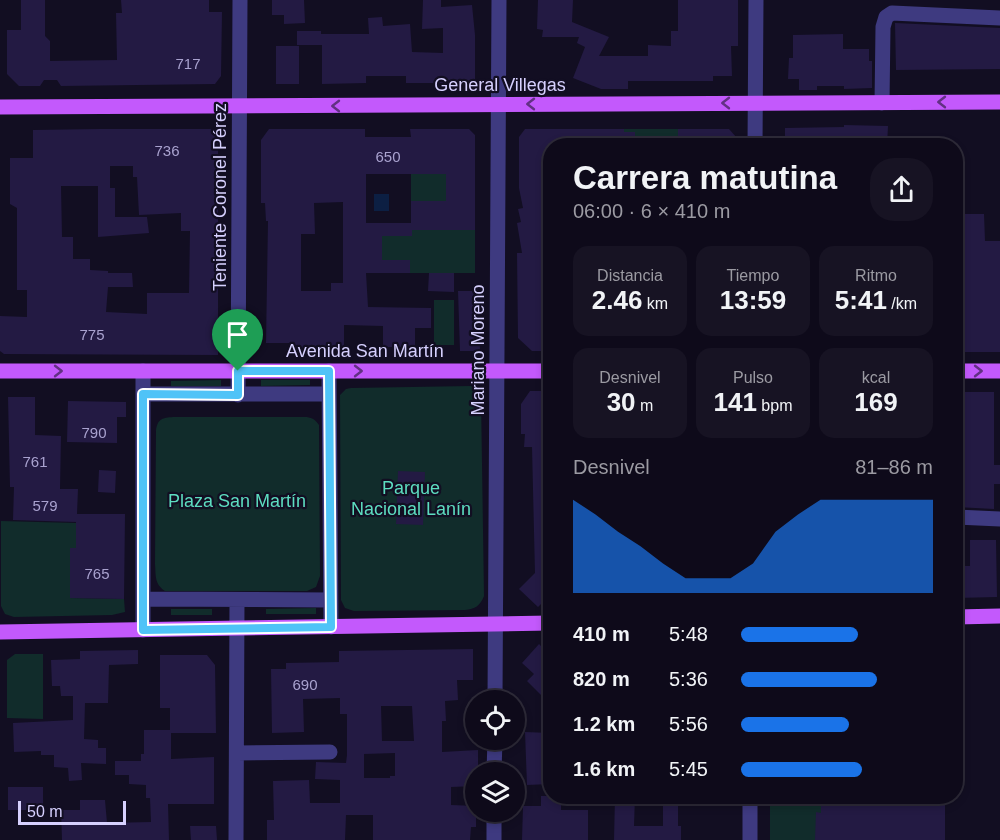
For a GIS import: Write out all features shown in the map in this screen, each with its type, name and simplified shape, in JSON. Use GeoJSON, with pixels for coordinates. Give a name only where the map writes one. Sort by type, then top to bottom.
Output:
{"type":"FeatureCollection","features":[{"type":"Feature","properties":{"kind":"main road","name":"General Villegas"},"geometry":{"type":"LineString","coordinates":[[0,107],[1000,102]]}},
{"type":"Feature","properties":{"kind":"main road","name":"Avenida San Martín"},"geometry":{"type":"LineString","coordinates":[[0,371],[543,371]]}},
{"type":"Feature","properties":{"kind":"main road"},"geometry":{"type":"LineString","coordinates":[[963,371],[1000,371]]}},
{"type":"Feature","properties":{"kind":"main road"},"geometry":{"type":"LineString","coordinates":[[963,617],[1000,616]]}},
{"type":"Feature","properties":{"kind":"main road"},"geometry":{"type":"LineString","coordinates":[[0,632],[543,623]]}},
{"type":"Feature","properties":{"kind":"street","name":"Teniente Coronel Pérez"},"geometry":{"type":"LineString","coordinates":[[238,395],[240,0]]}},
{"type":"Feature","properties":{"kind":"street","name":"Mariano Moreno"},"geometry":{"type":"LineString","coordinates":[[495,690],[499,0]]}},
{"type":"Feature","properties":{"kind":"street"},"geometry":{"type":"LineString","coordinates":[[755,138],[756,0]]}},
{"type":"Feature","properties":{"kind":"street"},"geometry":{"type":"LineString","coordinates":[[882,103],[883,27],[886,17],[892,13],[1000,18]]}},
{"type":"Feature","properties":{"kind":"street"},"geometry":{"type":"LineString","coordinates":[[143,371],[143,630]]}},
{"type":"Feature","properties":{"kind":"street"},"geometry":{"type":"LineString","coordinates":[[329,371],[331,627]]}},
{"type":"Feature","properties":{"kind":"street"},"geometry":{"type":"LineString","coordinates":[[143,394],[329,394]]}},
{"type":"Feature","properties":{"kind":"street"},"geometry":{"type":"LineString","coordinates":[[963,517],[1000,519]]}},
{"type":"Feature","properties":{"kind":"street"},"geometry":{"type":"LineString","coordinates":[[143,599],[330,600]]}},
{"type":"Feature","properties":{"kind":"street"},"geometry":{"type":"LineString","coordinates":[[236,840],[237,601]]}},
{"type":"Feature","properties":{"kind":"street"},"geometry":{"type":"LineString","coordinates":[[237,753],[330,752]]}},
{"type":"Feature","properties":{"kind":"street"},"geometry":{"type":"LineString","coordinates":[[750,804],[750,840]]}},
{"type":"Feature","properties":{"kind":"street"},"geometry":{"type":"LineString","coordinates":[[494,822],[494,840]]}},
{"type":"Feature","properties":{"kind":"green space"},"geometry":{"type":"Polygon","coordinates":[[[446,129],[446,201],[411,201],[411,174],[446,129]]]}},
{"type":"Feature","properties":{"kind":"green space"},"geometry":{"type":"Polygon","coordinates":[[[624,129],[678,129],[678,138],[624,138],[624,129]]]}},
{"type":"Feature","properties":{"kind":"green space"},"geometry":{"type":"Polygon","coordinates":[[[412,230],[475,230],[475,273],[410,273],[382,260],[382,236],[412,230]]]}},
{"type":"Feature","properties":{"kind":"green space"},"geometry":{"type":"Polygon","coordinates":[[[434,300],[454,300],[454,345],[434,345],[434,300]]]}},
{"type":"Feature","properties":{"kind":"green space"},"geometry":{"type":"Polygon","coordinates":[[[221,380],[221,386],[171,386],[171,381],[221,380]]]}},
{"type":"Feature","properties":{"kind":"green space"},"geometry":{"type":"Polygon","coordinates":[[[261,380],[310,380],[310,385],[261,386],[261,380]]]}},
{"type":"Feature","properties":{"kind":"green space","name":"Parque Nacional Lanín"},"geometry":{"type":"Polygon","coordinates":[[[471,386],[479,392],[481,397],[484,596],[481,602],[472,609],[465,610],[354,611],[345,608],[341,600],[340,395],[346,389],[351,388],[471,386]]]}},
{"type":"Feature","properties":{"kind":"green space","name":"Plaza San Martín"},"geometry":{"type":"Polygon","coordinates":[[[173,417],[306,417],[313,419],[319,425],[320,576],[316,587],[307,591],[165,591],[159,585],[156,579],[155,564],[156,430],[162,419],[173,417]]]}},
{"type":"Feature","properties":{"kind":"green space"},"geometry":{"type":"Polygon","coordinates":[[[1,521],[76,523],[76,548],[70,548],[70,598],[124,599],[125,612],[112,615],[14,617],[5,614],[1,606],[1,521]]]}},
{"type":"Feature","properties":{"kind":"green space"},"geometry":{"type":"Polygon","coordinates":[[[316,608],[316,614],[266,614],[266,609],[316,608]]]}},
{"type":"Feature","properties":{"kind":"green space"},"geometry":{"type":"Polygon","coordinates":[[[171,609],[212,609],[212,615],[171,615],[171,609]]]}},
{"type":"Feature","properties":{"kind":"green space"},"geometry":{"type":"Polygon","coordinates":[[[15,654],[43,654],[43,719],[7,718],[7,660],[15,654]]]}},
{"type":"Feature","properties":{"kind":"green space"},"geometry":{"type":"Polygon","coordinates":[[[770,804],[854,804],[854,840],[770,840],[770,804]]]}},
{"type":"Feature","properties":{"kind":"water"},"geometry":{"type":"Polygon","coordinates":[[[374,194],[389,194],[389,211],[374,211],[374,194]]]}},
{"type":"Feature","properties":{"kind":"building"},"geometry":{"type":"Polygon","coordinates":[[[21,0],[45,0],[45,36],[50,41],[50,61],[117,60],[116,13],[122,13],[121,0],[209,0],[209,12],[222,12],[221,76],[215,84],[61,86],[57,80],[44,80],[40,86],[19,86],[7,74],[7,30],[21,30],[21,0]]]}},
{"type":"Feature","properties":{"kind":"building"},"geometry":{"type":"Polygon","coordinates":[[[272,0],[304,0],[305,23],[284,24],[284,15],[272,15],[272,0]]]}},
{"type":"Feature","properties":{"kind":"building"},"geometry":{"type":"Polygon","coordinates":[[[423,0],[441,0],[441,7],[472,5],[475,35],[475,83],[406,83],[406,76],[366,76],[366,83],[322,84],[322,45],[297,45],[297,31],[321,31],[321,34],[369,34],[368,18],[382,17],[383,26],[410,24],[412,52],[443,53],[443,28],[422,29],[423,0]]]}},
{"type":"Feature","properties":{"kind":"building"},"geometry":{"type":"Polygon","coordinates":[[[538,0],[573,0],[572,22],[609,37],[599,56],[648,56],[648,45],[671,46],[671,31],[678,31],[678,0],[738,0],[738,46],[731,46],[732,76],[713,76],[713,81],[628,81],[628,89],[601,89],[573,78],[585,47],[577,43],[579,37],[542,37],[543,30],[537,29],[538,0]]]}},
{"type":"Feature","properties":{"kind":"building"},"geometry":{"type":"Polygon","coordinates":[[[895,23],[1000,28],[1000,69],[896,70],[895,23]]]}},
{"type":"Feature","properties":{"kind":"building"},"geometry":{"type":"Polygon","coordinates":[[[843,34],[843,49],[869,49],[869,61],[872,61],[872,88],[844,89],[844,86],[817,86],[817,90],[799,90],[799,79],[788,79],[789,58],[793,58],[793,35],[843,34]]]}},
{"type":"Feature","properties":{"kind":"building"},"geometry":{"type":"Polygon","coordinates":[[[276,46],[299,46],[299,84],[276,84],[276,46]]]}},
{"type":"Feature","properties":{"kind":"building"},"geometry":{"type":"Polygon","coordinates":[[[844,125],[888,126],[887,138],[785,138],[785,128],[844,127],[844,125]]]}},
{"type":"Feature","properties":{"kind":"building"},"geometry":{"type":"Polygon","coordinates":[[[212,129],[218,135],[218,355],[4,354],[0,351],[0,316],[27,317],[27,290],[17,290],[17,208],[10,204],[10,158],[33,158],[33,130],[212,129]],[[110,166],[110,188],[115,188],[115,217],[147,217],[149,233],[98,237],[98,186],[61,186],[62,237],[73,237],[73,259],[90,259],[90,270],[132,273],[133,287],[108,287],[106,312],[147,314],[147,293],[189,293],[190,231],[181,231],[181,213],[139,215],[137,177],[133,177],[133,166],[110,166]]]}},
{"type":"Feature","properties":{"kind":"building"},"geometry":{"type":"Polygon","coordinates":[[[269,129],[365,129],[365,137],[411,137],[410,129],[469,129],[475,135],[475,230],[412,230],[412,236],[382,236],[382,260],[410,260],[410,273],[366,273],[368,307],[431,308],[431,328],[415,328],[415,347],[383,347],[383,326],[344,325],[344,351],[291,350],[291,343],[266,343],[268,221],[266,221],[265,203],[261,203],[261,140],[269,129]],[[366,174],[366,223],[411,223],[411,201],[446,201],[446,174],[366,174]],[[343,202],[314,203],[315,234],[301,234],[301,291],[331,291],[331,283],[343,283],[343,202]]]}},
{"type":"Feature","properties":{"kind":"building"},"geometry":{"type":"Polygon","coordinates":[[[525,129],[624,129],[624,132],[635,132],[635,138],[543,138],[543,351],[532,351],[518,338],[517,253],[522,253],[517,223],[521,222],[518,209],[523,208],[519,188],[519,137],[525,129]]]}},
{"type":"Feature","properties":{"kind":"building"},"geometry":{"type":"Polygon","coordinates":[[[678,129],[729,129],[737,138],[678,138],[678,129]]]}},
{"type":"Feature","properties":{"kind":"building"},"geometry":{"type":"Polygon","coordinates":[[[963,214],[984,214],[985,241],[1000,241],[1000,352],[963,352],[963,214]]]}},
{"type":"Feature","properties":{"kind":"building"},"geometry":{"type":"Polygon","coordinates":[[[429,273],[454,273],[454,292],[428,291],[429,273]]]}},
{"type":"Feature","properties":{"kind":"building"},"geometry":{"type":"Polygon","coordinates":[[[458,291],[478,291],[480,351],[460,351],[458,291]]]}},
{"type":"Feature","properties":{"kind":"building"},"geometry":{"type":"Polygon","coordinates":[[[530,391],[543,391],[543,602],[538,607],[519,589],[535,573],[532,447],[524,447],[525,434],[521,434],[521,404],[530,391]]]}},
{"type":"Feature","properties":{"kind":"building"},"geometry":{"type":"Polygon","coordinates":[[[963,392],[994,392],[994,465],[1000,465],[1000,484],[994,484],[994,509],[963,507],[965,435],[963,435],[963,392]]]}},
{"type":"Feature","properties":{"kind":"building"},"geometry":{"type":"Polygon","coordinates":[[[8,397],[35,397],[35,435],[61,436],[60,489],[78,489],[77,514],[125,514],[124,599],[70,598],[70,548],[76,548],[76,522],[13,520],[14,487],[10,487],[8,397]]]}},
{"type":"Feature","properties":{"kind":"building"},"geometry":{"type":"Polygon","coordinates":[[[68,401],[126,402],[126,417],[117,417],[117,443],[67,442],[68,401]]]}},
{"type":"Feature","properties":{"kind":"building"},"geometry":{"type":"Polygon","coordinates":[[[99,470],[116,471],[115,493],[98,492],[99,470]]]}},
{"type":"Feature","properties":{"kind":"building"},"geometry":{"type":"Polygon","coordinates":[[[398,471],[425,472],[423,525],[396,524],[398,471]]]}},
{"type":"Feature","properties":{"kind":"building"},"geometry":{"type":"Polygon","coordinates":[[[970,540],[996,540],[997,597],[963,598],[963,566],[970,566],[970,540]]]}},
{"type":"Feature","properties":{"kind":"building"},"geometry":{"type":"Polygon","coordinates":[[[539,644],[543,648],[543,697],[527,681],[534,674],[522,663],[539,644]]]}},
{"type":"Feature","properties":{"kind":"building"},"geometry":{"type":"Polygon","coordinates":[[[473,649],[473,680],[457,680],[458,700],[445,701],[446,721],[442,721],[442,752],[478,750],[478,762],[465,762],[465,786],[451,787],[451,805],[465,806],[465,822],[476,822],[476,827],[471,827],[470,840],[373,840],[373,815],[346,815],[345,840],[267,840],[267,820],[274,820],[273,781],[309,780],[310,803],[340,803],[340,780],[315,779],[316,762],[346,763],[347,755],[347,714],[340,714],[340,698],[303,699],[304,732],[272,733],[271,669],[286,669],[286,663],[339,662],[339,651],[473,649]],[[381,706],[382,741],[414,741],[412,706],[381,706]],[[395,753],[364,754],[364,778],[395,776],[395,753]]]}},
{"type":"Feature","properties":{"kind":"building"},"geometry":{"type":"Polygon","coordinates":[[[138,650],[138,664],[109,665],[108,703],[85,703],[84,739],[98,740],[98,748],[106,748],[106,764],[81,763],[82,780],[69,781],[68,768],[54,767],[54,755],[41,755],[41,751],[14,752],[13,723],[73,720],[73,696],[61,696],[60,686],[52,686],[51,660],[80,659],[80,651],[138,650]]]}},
{"type":"Feature","properties":{"kind":"building"},"geometry":{"type":"Polygon","coordinates":[[[160,655],[207,655],[215,665],[216,733],[171,733],[171,759],[214,757],[214,804],[168,804],[169,840],[62,840],[61,810],[80,810],[80,800],[105,800],[107,823],[151,822],[150,798],[146,798],[146,785],[129,784],[129,775],[115,775],[115,761],[141,761],[141,754],[144,754],[144,730],[170,730],[170,708],[160,708],[160,655]]]}},
{"type":"Feature","properties":{"kind":"building"},"geometry":{"type":"Polygon","coordinates":[[[525,732],[543,733],[543,784],[527,785],[525,732]]]}},
{"type":"Feature","properties":{"kind":"building"},"geometry":{"type":"Polygon","coordinates":[[[8,787],[43,787],[43,810],[8,810],[8,787]]]}},
{"type":"Feature","properties":{"kind":"building"},"geometry":{"type":"Polygon","coordinates":[[[541,796],[543,796],[543,804],[561,804],[561,810],[588,810],[588,840],[522,840],[525,806],[541,806],[541,796]]]}},
{"type":"Feature","properties":{"kind":"building"},"geometry":{"type":"Polygon","coordinates":[[[615,804],[635,804],[634,826],[663,826],[663,804],[678,804],[678,826],[681,826],[681,840],[614,840],[615,804]]]}},
{"type":"Feature","properties":{"kind":"building"},"geometry":{"type":"Polygon","coordinates":[[[821,804],[945,804],[945,840],[815,840],[816,812],[821,813],[821,804]]]}},
{"type":"Feature","properties":{"kind":"building"},"geometry":{"type":"Polygon","coordinates":[[[190,826],[216,826],[217,840],[191,840],[190,826]]]}},
{"type":"Feature","properties":{"kind":"route"},"geometry":{"type":"LineString","coordinates":[[238,371],[329,371],[331,627],[143,630],[143,394],[238,395],[238,371]]}}]}
